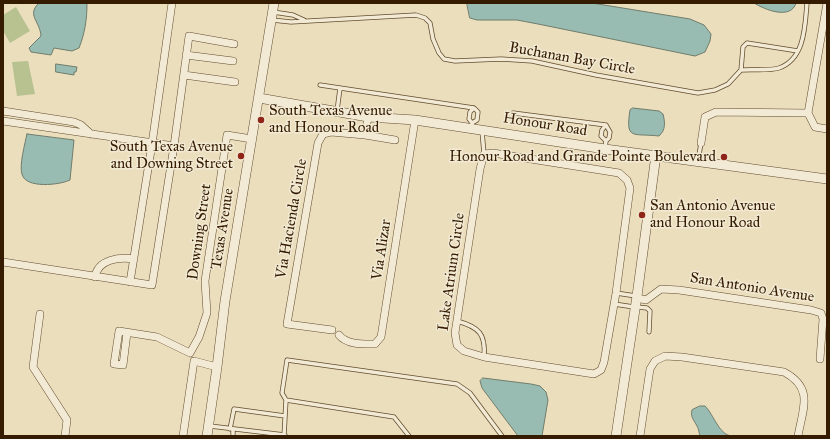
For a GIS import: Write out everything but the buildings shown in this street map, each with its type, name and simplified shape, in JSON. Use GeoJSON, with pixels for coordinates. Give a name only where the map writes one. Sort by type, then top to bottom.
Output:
{"type":"FeatureCollection","features":[{"type":"Feature","properties":{"kind":"street"},"geometry":{"type":"LineString","coordinates":[[130,282],[152,144],[172,3]]}},
{"type":"Feature","properties":{"kind":"street"},"geometry":{"type":"LineString","coordinates":[[827,3],[808,113],[815,127],[827,129]]}},
{"type":"Feature","properties":{"kind":"street","name":"Texas Avenue"},"geometry":{"type":"LineString","coordinates":[[207,436],[218,367],[225,301],[273,11]]}},
{"type":"Feature","properties":{"kind":"street"},"geometry":{"type":"LineString","coordinates":[[3,262],[152,285],[174,146],[189,36],[234,44]]}},
{"type":"Feature","properties":{"kind":"street"},"geometry":{"type":"LineString","coordinates":[[186,55],[233,62]]}},
{"type":"Feature","properties":{"kind":"street"},"geometry":{"type":"LineString","coordinates":[[184,75],[235,82]]}},
{"type":"Feature","properties":{"kind":"street","name":"Honour Road"},"geometry":{"type":"LineString","coordinates":[[259,98],[368,117],[472,126],[481,130],[605,145],[656,156],[827,179]]}},
{"type":"Feature","properties":{"kind":"street"},"geometry":{"type":"LineString","coordinates":[[3,111],[74,122],[81,125],[91,134]]}},
{"type":"Feature","properties":{"kind":"street"},"geometry":{"type":"LineString","coordinates":[[701,143],[705,117],[716,112],[808,113]]}},
{"type":"Feature","properties":{"kind":"street"},"geometry":{"type":"LineString","coordinates":[[368,117],[365,136],[395,140]]}},
{"type":"Feature","properties":{"kind":"street","name":"Via Alizar"},"geometry":{"type":"LineString","coordinates":[[339,335],[343,339],[365,344],[375,344],[381,337],[415,120]]}},
{"type":"Feature","properties":{"kind":"street"},"geometry":{"type":"LineString","coordinates":[[3,121],[152,144],[174,146]]}},
{"type":"Feature","properties":{"kind":"street","name":"Via Hacienda Circle"},"geometry":{"type":"LineString","coordinates":[[332,330],[287,324],[318,143],[323,134],[331,132],[365,136]]}},
{"type":"Feature","properties":{"kind":"street","name":"Downing Street"},"geometry":{"type":"LineString","coordinates":[[190,353],[199,337],[207,314],[205,281],[228,135],[252,139]]}},
{"type":"Feature","properties":{"kind":"street","name":"Lake Atrium Circle"},"geometry":{"type":"LineString","coordinates":[[493,153],[619,173],[627,180],[630,188],[616,293],[604,362],[601,370],[594,374],[484,357],[464,351],[456,346],[455,333],[480,169],[484,154],[493,153]]}},
{"type":"Feature","properties":{"kind":"street"},"geometry":{"type":"LineString","coordinates":[[616,436],[656,156]]}},
{"type":"Feature","properties":{"kind":"street"},"geometry":{"type":"LineString","coordinates":[[95,277],[96,270],[103,264],[119,257],[134,259]]}},
{"type":"Feature","properties":{"kind":"street","name":"San Antonio Avenue"},"geometry":{"type":"LineString","coordinates":[[636,302],[646,300],[661,289],[679,290],[811,310],[821,313],[823,319],[820,359]]}},
{"type":"Feature","properties":{"kind":"street"},"geometry":{"type":"LineString","coordinates":[[40,314],[33,367],[67,420],[65,436]]}},
{"type":"Feature","properties":{"kind":"street"},"geometry":{"type":"LineString","coordinates":[[127,333],[157,337],[190,353]]}},
{"type":"Feature","properties":{"kind":"street"},"geometry":{"type":"LineString","coordinates":[[640,436],[650,369],[655,361],[665,356],[682,357],[784,372],[794,377],[801,385],[804,394],[798,436]]}},
{"type":"Feature","properties":{"kind":"street"},"geometry":{"type":"LineString","coordinates":[[183,436],[194,361],[218,367]]}},
{"type":"Feature","properties":{"kind":"lane"},"geometry":{"type":"LineString","coordinates":[[798,51],[747,43],[743,47],[741,70],[778,68],[791,62],[798,51],[803,36],[807,3]]}},
{"type":"Feature","properties":{"kind":"lane","name":"Buchanan Bay Circle"},"geometry":{"type":"LineString","coordinates":[[273,11],[293,15],[305,20]]}},
{"type":"Feature","properties":{"kind":"lane","name":"Buchanan Bay Circle"},"geometry":{"type":"LineString","coordinates":[[273,11],[291,22],[305,20],[416,15],[425,18],[430,23],[433,39],[444,60],[501,59],[532,61],[596,75],[698,93],[715,90],[728,84],[741,70]]}},
{"type":"Feature","properties":{"kind":"lane"},"geometry":{"type":"LineString","coordinates":[[320,85],[474,108],[478,112],[477,120],[472,126],[469,116],[470,112],[474,108]]}},
{"type":"Feature","properties":{"kind":"lane"},"geometry":{"type":"LineString","coordinates":[[337,112],[340,88]]}},
{"type":"Feature","properties":{"kind":"lane"},"geometry":{"type":"LineString","coordinates":[[513,113],[606,125]]}},
{"type":"Feature","properties":{"kind":"lane"},"geometry":{"type":"LineString","coordinates":[[58,129],[60,120]]}},
{"type":"Feature","properties":{"kind":"lane"},"geometry":{"type":"LineString","coordinates":[[605,145],[609,138],[610,132],[606,125]]}},
{"type":"Feature","properties":{"kind":"lane"},"geometry":{"type":"LineString","coordinates":[[605,145],[601,136],[602,130],[606,125]]}},
{"type":"Feature","properties":{"kind":"lane","name":"Lake Atrium Circle"},"geometry":{"type":"LineString","coordinates":[[481,130],[484,154]]}},
{"type":"Feature","properties":{"kind":"lane"},"geometry":{"type":"LineString","coordinates":[[698,161],[701,143]]}},
{"type":"Feature","properties":{"kind":"lane"},"geometry":{"type":"LineString","coordinates":[[616,293],[636,302],[650,311],[649,332]]}},
{"type":"Feature","properties":{"kind":"lane"},"geometry":{"type":"LineString","coordinates":[[614,304],[636,302]]}},
{"type":"Feature","properties":{"kind":"lane"},"geometry":{"type":"LineString","coordinates":[[457,322],[466,324],[473,328],[483,337],[485,347],[484,357]]}},
{"type":"Feature","properties":{"kind":"lane"},"geometry":{"type":"LineString","coordinates":[[190,353],[194,361]]}},
{"type":"Feature","properties":{"kind":"lane"},"geometry":{"type":"LineString","coordinates":[[209,426],[284,435],[286,400],[282,393],[287,360],[457,384],[470,393],[502,436]]}},
{"type":"Feature","properties":{"kind":"lane"},"geometry":{"type":"LineString","coordinates":[[286,400],[394,417],[409,436]]}},
{"type":"Feature","properties":{"kind":"lane"},"geometry":{"type":"LineString","coordinates":[[232,436],[234,409],[286,416]]}},
{"type":"Feature","properties":{"kind":"green space"},"geometry":{"type":"Polygon","coordinates":[[[16,7],[30,31],[10,43],[3,31],[3,15],[16,7]]]}},
{"type":"Feature","properties":{"kind":"green space"},"geometry":{"type":"Polygon","coordinates":[[[28,61],[35,94],[17,96],[12,62],[28,61]]]}},
{"type":"Feature","properties":{"kind":"water"},"geometry":{"type":"Polygon","coordinates":[[[39,3],[87,3],[87,15],[83,37],[79,48],[72,51],[54,48],[51,55],[31,52],[29,48],[41,36],[34,15],[35,7],[39,3]]]}},
{"type":"Feature","properties":{"kind":"water"},"geometry":{"type":"Polygon","coordinates":[[[467,3],[592,3],[690,19],[704,25],[711,34],[710,41],[705,52],[695,56],[517,20],[477,20],[470,18],[467,3]]]}},
{"type":"Feature","properties":{"kind":"water"},"geometry":{"type":"Polygon","coordinates":[[[754,3],[796,3],[789,11],[777,12],[771,11],[754,3]]]}},
{"type":"Feature","properties":{"kind":"water"},"geometry":{"type":"Polygon","coordinates":[[[56,64],[77,67],[76,72],[74,72],[74,75],[56,72],[56,64]]]}},
{"type":"Feature","properties":{"kind":"water"},"geometry":{"type":"Polygon","coordinates":[[[633,108],[659,111],[663,114],[664,126],[663,131],[659,136],[637,135],[630,131],[630,110],[633,108]]]}},
{"type":"Feature","properties":{"kind":"water"},"geometry":{"type":"Polygon","coordinates":[[[27,134],[74,140],[70,180],[51,184],[36,184],[25,179],[22,174],[21,166],[27,134]]]}},
{"type":"Feature","properties":{"kind":"water"},"geometry":{"type":"Polygon","coordinates":[[[483,378],[540,386],[546,392],[548,400],[542,436],[518,436],[482,388],[480,381],[483,378]]]}},
{"type":"Feature","properties":{"kind":"water"},"geometry":{"type":"Polygon","coordinates":[[[700,406],[705,406],[720,428],[727,435],[732,436],[700,436],[692,415],[692,410],[700,406]]]}},
{"type":"Feature","properties":{"kind":"place","name":"South Texas Avenue and Honour Road"},"geometry":{"type":"Point","coordinates":[261,120]}},
{"type":"Feature","properties":{"kind":"place","name":"South Texas Avenue and Downing Street"},"geometry":{"type":"Point","coordinates":[241,156]}},
{"type":"Feature","properties":{"kind":"place","name":"Honour Road and Grande Pointe Boulevard"},"geometry":{"type":"Point","coordinates":[724,157]}},
{"type":"Feature","properties":{"kind":"place","name":"San Antonio Avenue and Honour Road"},"geometry":{"type":"Point","coordinates":[642,215]}}]}
